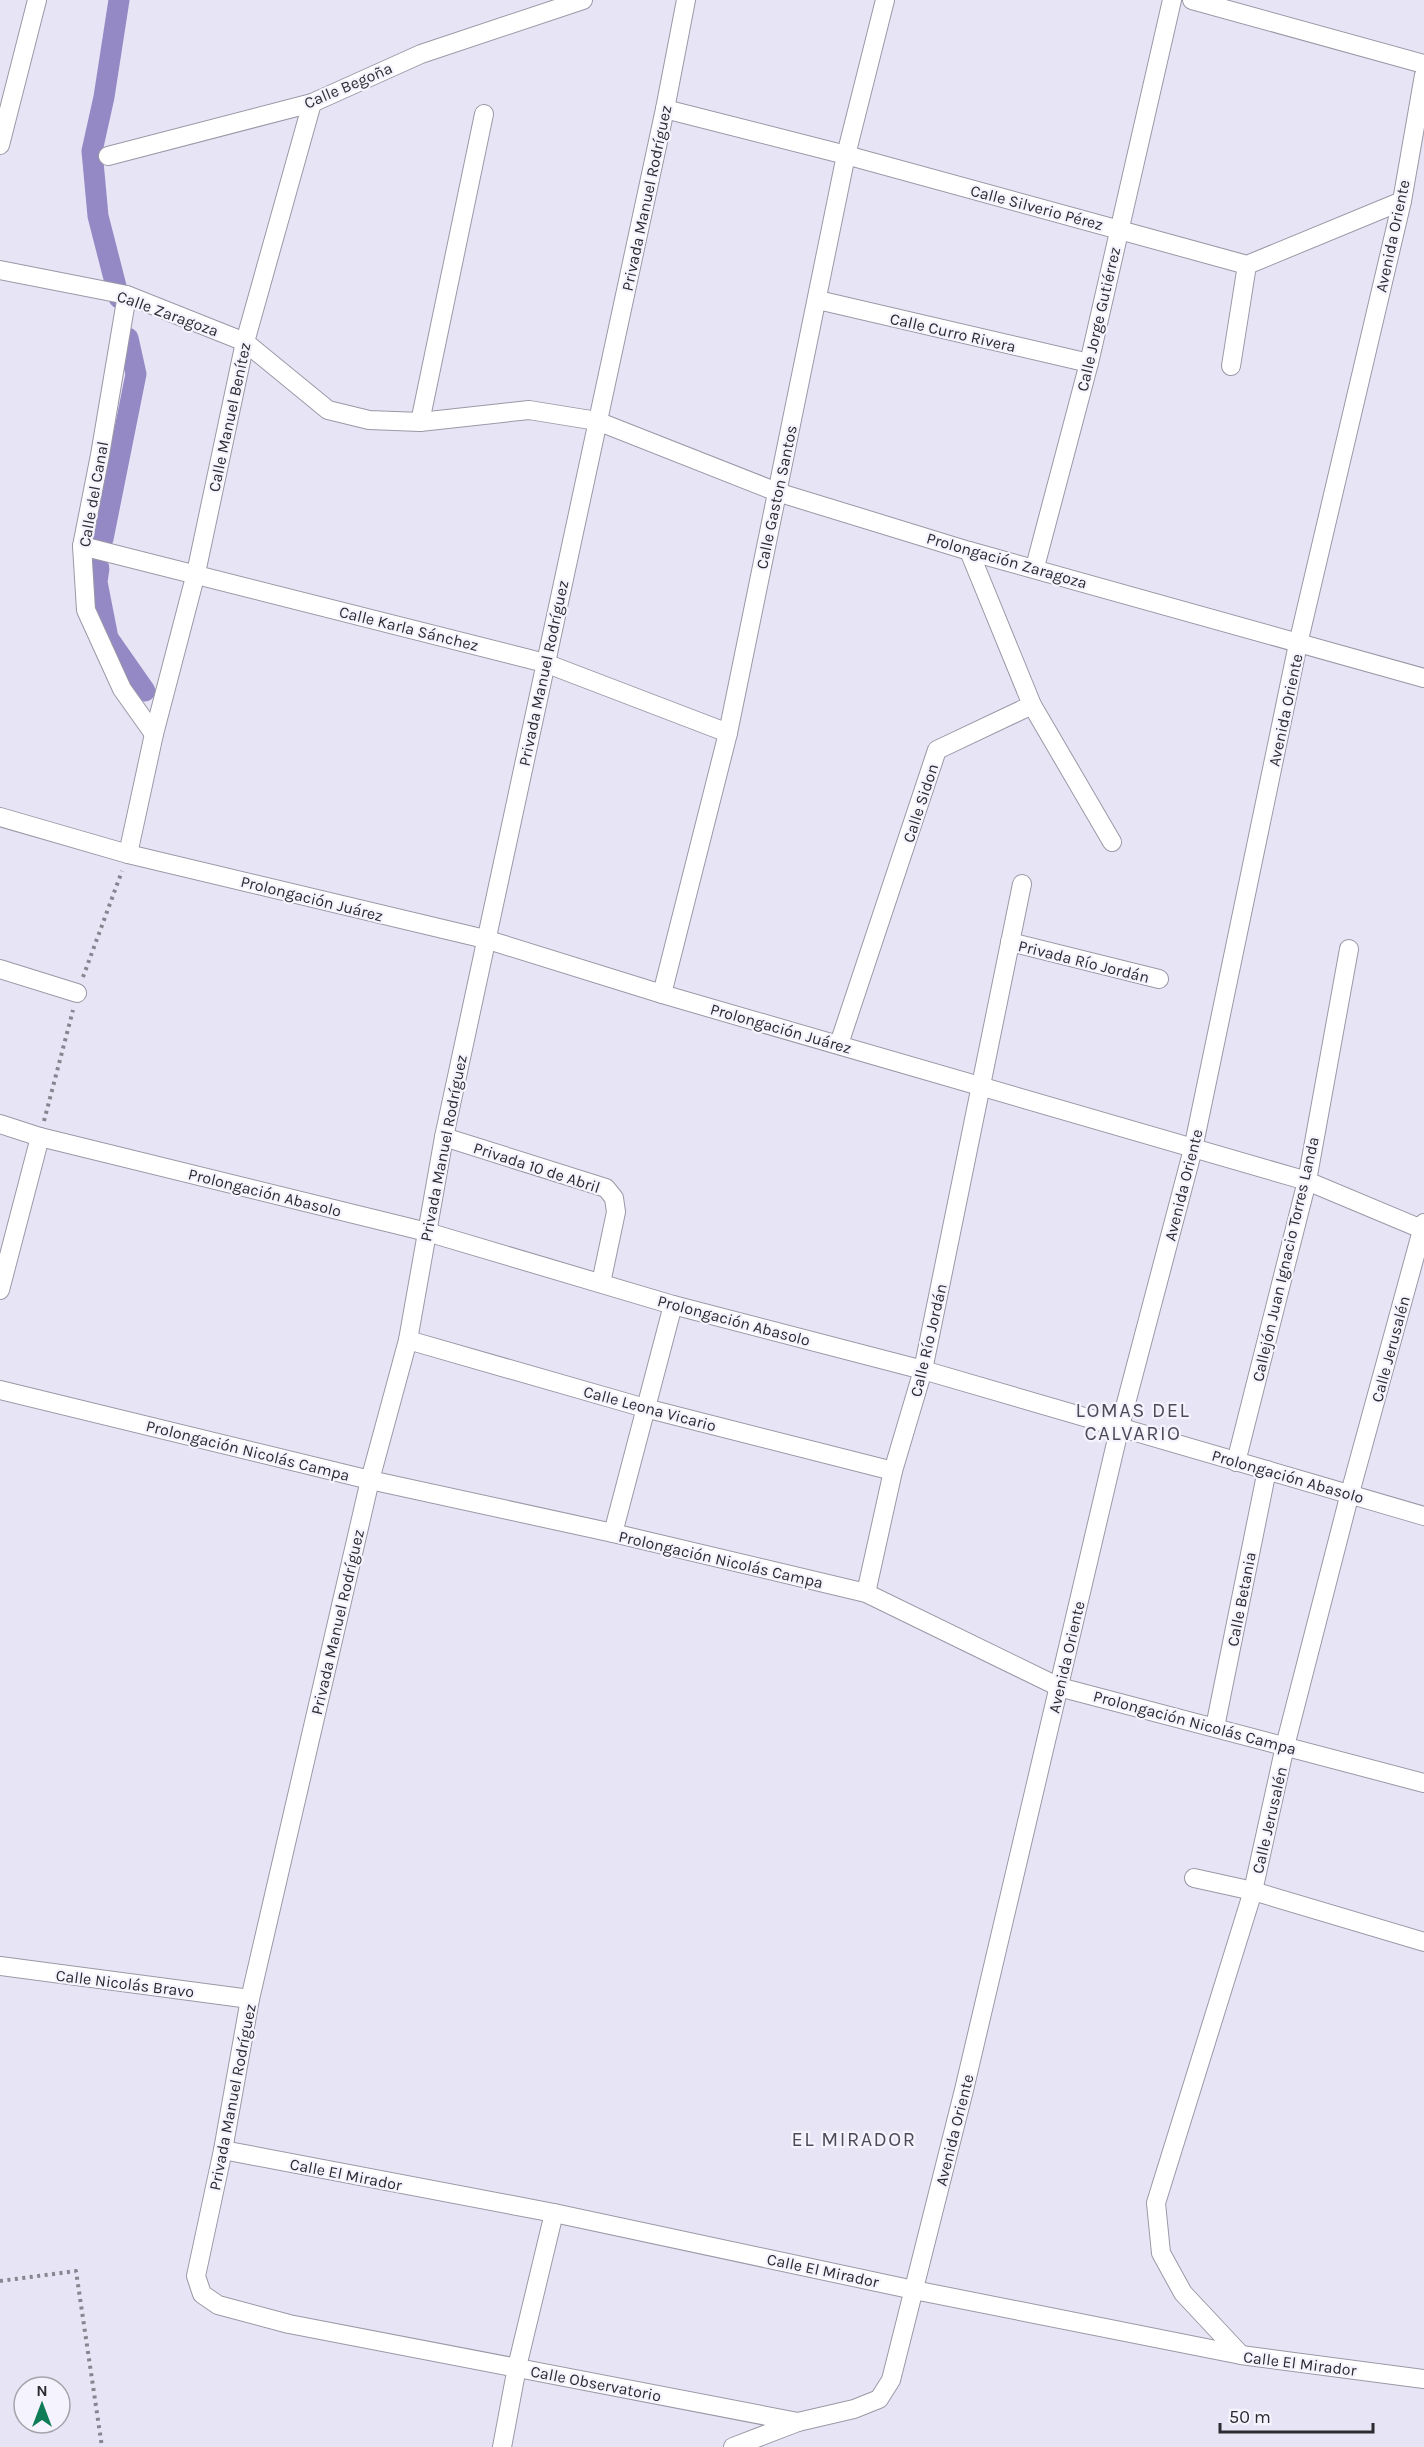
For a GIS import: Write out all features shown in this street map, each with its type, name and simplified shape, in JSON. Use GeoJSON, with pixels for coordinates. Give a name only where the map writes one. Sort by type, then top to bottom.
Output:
{"type":"FeatureCollection","features":[{"type":"Feature","properties":{"kind":"street"},"geometry":{"type":"LineString","coordinates":[[0,145],[37,0]]}},
{"type":"Feature","properties":{"kind":"street","name":"Calle Begoña"},"geometry":{"type":"LineString","coordinates":[[108,156],[312,103],[421,54],[583,0]]}},
{"type":"Feature","properties":{"kind":"street","name":"Privada Manuel Rodríguez"},"geometry":{"type":"LineString","coordinates":[[202,2294],[195,2276],[223,2150],[250,1999],[370,1480],[408,1340],[444,1137],[485,939],[665,109],[686,0]]}},
{"type":"Feature","properties":{"kind":"street","name":"Calle Gaston Santos"},"geometry":{"type":"LineString","coordinates":[[662,994],[728,733],[846,155],[885,0]]}},
{"type":"Feature","properties":{"kind":"street","name":"Calle Jorge Gutiérrez"},"geometry":{"type":"LineString","coordinates":[[1035,567],[1089,363],[1172,0]]}},
{"type":"Feature","properties":{"kind":"street"},"geometry":{"type":"LineString","coordinates":[[1192,0],[1424,64]]}},
{"type":"Feature","properties":{"kind":"street","name":"Avenida Oriente"},"geometry":{"type":"LineString","coordinates":[[914,2290],[964,2090],[1120,1426],[1193,1149],[1298,644],[1402,201],[1424,75]]}},
{"type":"Feature","properties":{"kind":"street","name":"Calle Manuel Benítez"},"geometry":{"type":"LineString","coordinates":[[154,734],[195,573],[245,342],[312,103]]}},
{"type":"Feature","properties":{"kind":"street","name":"Calle Silverio Pérez"},"geometry":{"type":"LineString","coordinates":[[665,109],[846,155],[1247,265]]}},
{"type":"Feature","properties":{"kind":"street"},"geometry":{"type":"LineString","coordinates":[[420,423],[484,114]]}},
{"type":"Feature","properties":{"kind":"street"},"geometry":{"type":"LineString","coordinates":[[1231,366],[1247,265],[1402,201]]}},
{"type":"Feature","properties":{"kind":"street","name":"Calle Zaragoza"},"geometry":{"type":"LineString","coordinates":[[0,270],[126,295],[245,342],[328,410],[369,420],[420,423],[529,410],[597,421]]}},
{"type":"Feature","properties":{"kind":"street","name":"Calle del Canal"},"geometry":{"type":"LineString","coordinates":[[126,295],[100,455],[82,546],[86,610],[122,689],[154,734]]}},
{"type":"Feature","properties":{"kind":"street","name":"Calle Curro Rivera"},"geometry":{"type":"LineString","coordinates":[[818,300],[1089,363]]}},
{"type":"Feature","properties":{"kind":"street","name":"Prolongación Zaragoza"},"geometry":{"type":"LineString","coordinates":[[597,421],[777,492],[969,551],[1035,567],[1298,644],[1424,678]]}},
{"type":"Feature","properties":{"kind":"street","name":"Calle Karla Sánchez"},"geometry":{"type":"LineString","coordinates":[[82,546],[545,663],[728,733]]}},
{"type":"Feature","properties":{"kind":"street"},"geometry":{"type":"LineString","coordinates":[[969,551],[1032,705],[1112,842]]}},
{"type":"Feature","properties":{"kind":"street","name":"Calle Sidon"},"geometry":{"type":"LineString","coordinates":[[839,1044],[937,750],[1032,705]]}},
{"type":"Feature","properties":{"kind":"street"},"geometry":{"type":"LineString","coordinates":[[129,854],[154,734]]}},
{"type":"Feature","properties":{"kind":"street","name":"Prolongación Juárez"},"geometry":{"type":"LineString","coordinates":[[0,817],[129,854],[485,939],[662,994],[1307,1181],[1423,1228]]}},
{"type":"Feature","properties":{"kind":"street","name":"Privada Río Jordán"},"geometry":{"type":"LineString","coordinates":[[982,1086],[1022,884]]}},
{"type":"Feature","properties":{"kind":"street","name":"Privada Río Jordán"},"geometry":{"type":"LineString","coordinates":[[1010,942],[1159,979]]}},
{"type":"Feature","properties":{"kind":"street","name":"Callejón Juan Ignacio Torres Landa"},"geometry":{"type":"LineString","coordinates":[[1236,1462],[1307,1181],[1348,949]]}},
{"type":"Feature","properties":{"kind":"street"},"geometry":{"type":"LineString","coordinates":[[0,969],[77,993]]}},
{"type":"Feature","properties":{"kind":"street","name":"Calle Río Jordán"},"geometry":{"type":"LineString","coordinates":[[866,1593],[893,1471],[923,1370],[982,1086]]}},
{"type":"Feature","properties":{"kind":"street","name":"Prolongación Abasolo"},"geometry":{"type":"LineString","coordinates":[[0,1124],[40,1137],[427,1232],[673,1305],[923,1370],[1120,1426],[1424,1516]]}},
{"type":"Feature","properties":{"kind":"street"},"geometry":{"type":"LineString","coordinates":[[0,1290],[40,1137]]}},
{"type":"Feature","properties":{"kind":"street","name":"Privada 10 de Abril"},"geometry":{"type":"LineString","coordinates":[[444,1137],[606,1188],[614,1198],[616,1212],[601,1282]]}},
{"type":"Feature","properties":{"kind":"street","name":"Calle Jerusalén"},"geometry":{"type":"LineString","coordinates":[[1241,2355],[1183,2293],[1161,2253],[1156,2203],[1253,1891],[1285,1746],[1350,1493],[1423,1228]]}},
{"type":"Feature","properties":{"kind":"street"},"geometry":{"type":"LineString","coordinates":[[613,1533],[673,1305]]}},
{"type":"Feature","properties":{"kind":"street","name":"Calle Leona Vicario"},"geometry":{"type":"LineString","coordinates":[[408,1340],[645,1408],[893,1471]]}},
{"type":"Feature","properties":{"kind":"street","name":"Prolongación Nicolás Campa"},"geometry":{"type":"LineString","coordinates":[[0,1390],[370,1480],[613,1533],[866,1593],[1059,1687],[1424,1783]]}},
{"type":"Feature","properties":{"kind":"street","name":"Calle Betania"},"geometry":{"type":"LineString","coordinates":[[1215,1727],[1267,1470]]}},
{"type":"Feature","properties":{"kind":"street"},"geometry":{"type":"LineString","coordinates":[[1194,1878],[1253,1891],[1424,1942]]}},
{"type":"Feature","properties":{"kind":"street","name":"Calle Nicolás Bravo"},"geometry":{"type":"LineString","coordinates":[[0,1968],[250,1999]]}},
{"type":"Feature","properties":{"kind":"street","name":"Calle El Mirador"},"geometry":{"type":"LineString","coordinates":[[223,2150],[554,2212],[914,2290],[1241,2355],[1424,2379]]}},
{"type":"Feature","properties":{"kind":"street"},"geometry":{"type":"LineString","coordinates":[[502,2447],[517,2367],[554,2212]]}},
{"type":"Feature","properties":{"kind":"street","name":"Calle Observatorio"},"geometry":{"type":"LineString","coordinates":[[202,2294],[218,2305],[289,2324],[798,2422],[854,2409],[879,2399],[891,2380],[914,2290]]}},
{"type":"Feature","properties":{"kind":"street"},"geometry":{"type":"LineString","coordinates":[[733,2447],[798,2422]]}},
{"type":"Feature","properties":{"kind":"path"},"geometry":{"type":"LineString","coordinates":[[0,2281],[76,2271],[102,2447]]}},
{"type":"Feature","properties":{"kind":"waterway"},"geometry":{"type":"LineString","coordinates":[[119,0],[104,97],[92,151],[98,216],[119,298]]}},
{"type":"Feature","properties":{"kind":"waterway"},"geometry":{"type":"LineString","coordinates":[[103,539],[136,374],[128,338]]}},
{"type":"Feature","properties":{"kind":"waterway"},"geometry":{"type":"LineString","coordinates":[[99,568],[97,582],[108,638],[145,691]]}},
{"type":"Feature","properties":{"kind":"district","name":"LOMAS DEL CALVARIO"},"geometry":{"type":"Point","coordinates":[1133,1422]}},
{"type":"Feature","properties":{"kind":"district","name":"EL MIRADOR"},"geometry":{"type":"Point","coordinates":[854,2139]}}]}
